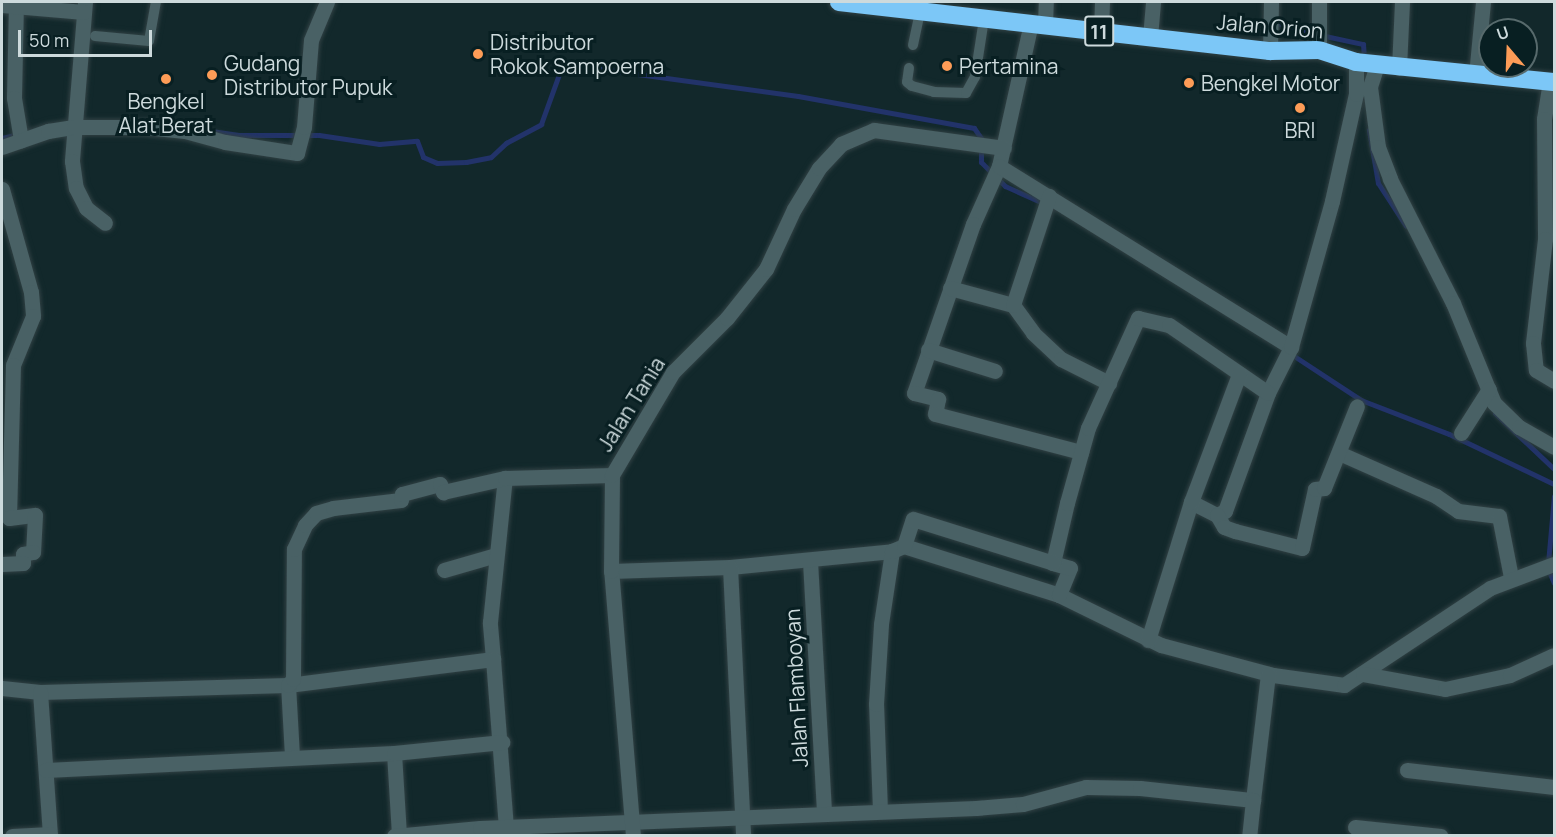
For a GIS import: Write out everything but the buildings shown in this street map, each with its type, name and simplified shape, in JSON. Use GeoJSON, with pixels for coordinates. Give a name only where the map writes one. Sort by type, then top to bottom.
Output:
{"type":"FeatureCollection","features":[{"type":"Feature","properties":{"kind":"highway","name":"Jalan Orion"},"geometry":{"type":"LineString","coordinates":[[839,2],[1270,51],[1319,50],[1366,64],[1552,81]]}},
{"type":"Feature","properties":{"kind":"street"},"geometry":{"type":"LineString","coordinates":[[2,147],[20,135],[74,123],[185,131],[225,142],[297,153],[304,127],[311,40],[327,2]]}},
{"type":"Feature","properties":{"kind":"street"},"geometry":{"type":"LineString","coordinates":[[1046,2],[998,149],[996,173],[950,288],[914,393],[938,399],[935,414],[1081,452]]}},
{"type":"Feature","properties":{"kind":"street"},"geometry":{"type":"LineString","coordinates":[[1101,31],[1102,2]]}},
{"type":"Feature","properties":{"kind":"street"},"geometry":{"type":"LineString","coordinates":[[1150,37],[1153,2]]}},
{"type":"Feature","properties":{"kind":"street"},"geometry":{"type":"LineString","coordinates":[[1270,51],[1271,2]]}},
{"type":"Feature","properties":{"kind":"street"},"geometry":{"type":"LineString","coordinates":[[1319,2],[1319,50]]}},
{"type":"Feature","properties":{"kind":"street"},"geometry":{"type":"LineString","coordinates":[[1399,68],[1401,2]]}},
{"type":"Feature","properties":{"kind":"street"},"geometry":{"type":"LineString","coordinates":[[1476,75],[1483,2]]}},
{"type":"Feature","properties":{"kind":"street"},"geometry":{"type":"LineString","coordinates":[[20,135],[11,4],[84,7],[74,123],[76,188],[86,208],[105,223]]}},
{"type":"Feature","properties":{"kind":"street"},"geometry":{"type":"LineString","coordinates":[[1217,514],[1225,511],[1230,500],[1268,393],[1291,348],[1334,191],[1356,94],[1366,64]]}},
{"type":"Feature","properties":{"kind":"street"},"geometry":{"type":"LineString","coordinates":[[1366,64],[1378,147],[1390,179],[1453,303],[1494,403],[1519,427],[1554,447]]}},
{"type":"Feature","properties":{"kind":"street"},"geometry":{"type":"LineString","coordinates":[[1552,81],[1545,120],[1545,239],[1533,343],[1536,370],[1554,381]]}},
{"type":"Feature","properties":{"kind":"street","name":"Jalan Tania"},"geometry":{"type":"LineString","coordinates":[[633,829],[611,571],[612,475],[673,372],[727,318],[766,269],[794,209],[819,168],[841,144],[873,130],[998,149]]}},
{"type":"Feature","properties":{"kind":"street"},"geometry":{"type":"LineString","coordinates":[[996,173],[1049,197],[1291,348]]}},
{"type":"Feature","properties":{"kind":"street"},"geometry":{"type":"LineString","coordinates":[[2,189],[31,292],[33,316],[14,365],[9,518],[35,515],[33,552],[23,554],[23,563],[2,564]]}},
{"type":"Feature","properties":{"kind":"street"},"geometry":{"type":"LineString","coordinates":[[1013,305],[1041,214],[1049,197]]}},
{"type":"Feature","properties":{"kind":"street"},"geometry":{"type":"LineString","coordinates":[[950,288],[1013,305],[1033,333],[1060,359],[1109,383]]}},
{"type":"Feature","properties":{"kind":"street"},"geometry":{"type":"LineString","coordinates":[[1053,563],[1081,452],[1138,318],[1169,325],[1268,393]]}},
{"type":"Feature","properties":{"kind":"street"},"geometry":{"type":"LineString","coordinates":[[928,350],[995,371]]}},
{"type":"Feature","properties":{"kind":"street"},"geometry":{"type":"LineString","coordinates":[[1148,640],[1191,502],[1239,374]]}},
{"type":"Feature","properties":{"kind":"street"},"geometry":{"type":"LineString","coordinates":[[1461,433],[1489,389]]}},
{"type":"Feature","properties":{"kind":"street"},"geometry":{"type":"LineString","coordinates":[[1191,502],[1217,514],[1224,527],[1302,548],[1315,489],[1324,488],[1357,406]]}},
{"type":"Feature","properties":{"kind":"street"},"geometry":{"type":"LineString","coordinates":[[1339,453],[1436,496],[1458,512],[1499,516],[1511,577]]}},
{"type":"Feature","properties":{"kind":"street"},"geometry":{"type":"LineString","coordinates":[[292,756],[288,685],[293,679],[294,549],[305,525],[316,513],[333,507],[401,500],[402,494],[440,484],[443,492],[505,478],[612,475]]}},
{"type":"Feature","properties":{"kind":"street"},"geometry":{"type":"LineString","coordinates":[[505,478],[490,622],[502,742],[506,828]]}},
{"type":"Feature","properties":{"kind":"street"},"geometry":{"type":"LineString","coordinates":[[880,810],[876,704],[898,548],[913,519],[1070,568],[1059,595]]}},
{"type":"Feature","properties":{"kind":"street"},"geometry":{"type":"LineString","coordinates":[[611,571],[730,567],[810,561],[898,548],[1059,595],[1148,640],[1268,674],[1344,685],[1467,602],[1511,577],[1554,564]]}},
{"type":"Feature","properties":{"kind":"street"},"geometry":{"type":"LineString","coordinates":[[444,570],[496,555]]}},
{"type":"Feature","properties":{"kind":"street","name":"Jalan Flamboyan"},"geometry":{"type":"LineString","coordinates":[[810,561],[824,813]]}},
{"type":"Feature","properties":{"kind":"street"},"geometry":{"type":"LineString","coordinates":[[730,567],[743,828]]}},
{"type":"Feature","properties":{"kind":"street"},"geometry":{"type":"LineString","coordinates":[[1363,674],[1445,688],[1510,675],[1554,655]]}},
{"type":"Feature","properties":{"kind":"street"},"geometry":{"type":"LineString","coordinates":[[2,688],[40,692],[288,685],[493,659]]}},
{"type":"Feature","properties":{"kind":"street"},"geometry":{"type":"LineString","coordinates":[[1249,836],[1268,674]]}},
{"type":"Feature","properties":{"kind":"street"},"geometry":{"type":"LineString","coordinates":[[12,836],[50,835],[40,692]]}},
{"type":"Feature","properties":{"kind":"street"},"geometry":{"type":"LineString","coordinates":[[46,770],[292,756],[394,753],[502,742]]}},
{"type":"Feature","properties":{"kind":"street"},"geometry":{"type":"LineString","coordinates":[[394,753],[399,835]]}},
{"type":"Feature","properties":{"kind":"street"},"geometry":{"type":"LineString","coordinates":[[1407,770],[1554,787]]}},
{"type":"Feature","properties":{"kind":"street"},"geometry":{"type":"LineString","coordinates":[[394,836],[480,832],[506,828],[743,828],[824,813],[1023,804],[1086,787],[1140,788],[1253,800]]}},
{"type":"Feature","properties":{"kind":"street"},"geometry":{"type":"LineString","coordinates":[[1355,827],[1442,836]]}},
{"type":"Feature","properties":{"kind":"lane"},"geometry":{"type":"LineString","coordinates":[[96,36],[149,41],[156,2]]}},
{"type":"Feature","properties":{"kind":"lane"},"geometry":{"type":"LineString","coordinates":[[913,45],[920,11]]}},
{"type":"Feature","properties":{"kind":"lane"},"geometry":{"type":"LineString","coordinates":[[909,68],[908,82],[912,86],[934,92],[966,93],[975,77],[984,19]]}},
{"type":"Feature","properties":{"kind":"waterway"},"geometry":{"type":"LineString","coordinates":[[1277,23],[1314,33]]}},
{"type":"Feature","properties":{"kind":"waterway"},"geometry":{"type":"LineString","coordinates":[[1325,36],[1363,44],[1364,58]]}},
{"type":"Feature","properties":{"kind":"waterway"},"geometry":{"type":"LineString","coordinates":[[211,131],[239,135],[319,135],[379,144],[417,141],[423,157],[437,163],[466,162],[491,157],[506,143],[541,124],[562,66],[586,67],[798,96],[974,128],[981,138],[981,162],[1005,186],[1045,204]]}},
{"type":"Feature","properties":{"kind":"waterway"},"geometry":{"type":"LineString","coordinates":[[1369,130],[1378,183],[1406,226]]}},
{"type":"Feature","properties":{"kind":"waterway"},"geometry":{"type":"LineString","coordinates":[[2,138],[18,134]]}},
{"type":"Feature","properties":{"kind":"waterway"},"geometry":{"type":"LineString","coordinates":[[1291,354],[1361,400],[1449,434],[1554,484]]}},
{"type":"Feature","properties":{"kind":"waterway"},"geometry":{"type":"LineString","coordinates":[[1495,413],[1554,469]]}},
{"type":"Feature","properties":{"kind":"waterway"},"geometry":{"type":"LineString","coordinates":[[1548,563],[1554,496]]}},
{"type":"Feature","properties":{"kind":"waterway"},"geometry":{"type":"LineString","coordinates":[[1548,569],[1554,583]]}},
{"type":"Feature","properties":{"kind":"place","name":"Distributor Rokok Sampoerna"},"geometry":{"type":"Point","coordinates":[478,54]}},
{"type":"Feature","properties":{"kind":"place","name":"Pertamina"},"geometry":{"type":"Point","coordinates":[947,66]}},
{"type":"Feature","properties":{"kind":"place","name":"Gudang Distributor Pupuk"},"geometry":{"type":"Point","coordinates":[212,75]}},
{"type":"Feature","properties":{"kind":"place","name":"Bengkel Alat Berat"},"geometry":{"type":"Point","coordinates":[166,79]}},
{"type":"Feature","properties":{"kind":"place","name":"Bengkel Motor"},"geometry":{"type":"Point","coordinates":[1189,83]}},
{"type":"Feature","properties":{"kind":"place","name":"BRI"},"geometry":{"type":"Point","coordinates":[1300,108]}}]}
